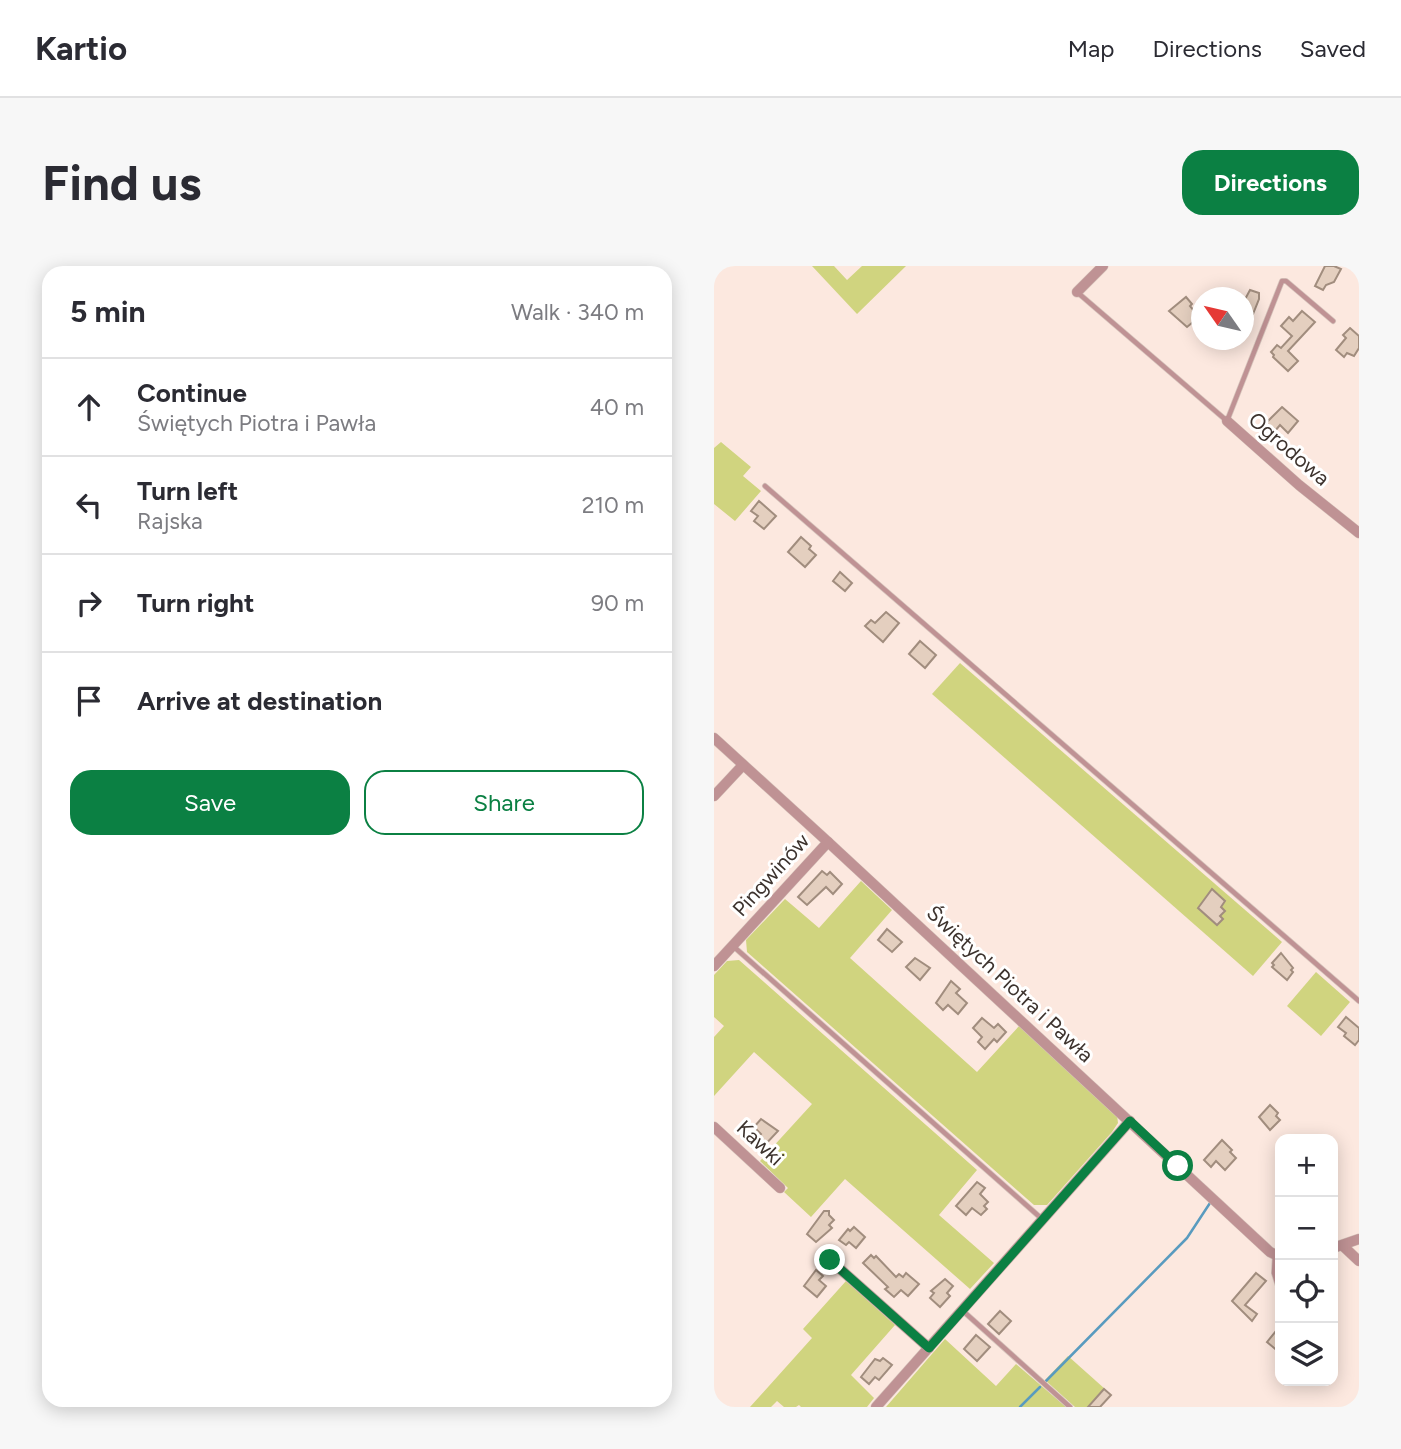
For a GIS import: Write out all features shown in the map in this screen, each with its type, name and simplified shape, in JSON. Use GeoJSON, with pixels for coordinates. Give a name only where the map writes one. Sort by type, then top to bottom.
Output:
{"type":"FeatureCollection","features":[{"type":"Feature","properties":{"kind":"street"},"geometry":{"type":"LineString","coordinates":[[1077,292],[1103,266]]}},
{"type":"Feature","properties":{"kind":"street","name":"Ogrodowa"},"geometry":{"type":"LineString","coordinates":[[1227,421],[1299,485],[1358,530]]}},
{"type":"Feature","properties":{"kind":"street","name":"Świętych Piotra i Pawła"},"geometry":{"type":"LineString","coordinates":[[714,738],[1275,1253]]}},
{"type":"Feature","properties":{"kind":"street"},"geometry":{"type":"LineString","coordinates":[[714,796],[743,765]]}},
{"type":"Feature","properties":{"kind":"street","name":"Pingwinów"},"geometry":{"type":"LineString","coordinates":[[714,966],[828,842]]}},
{"type":"Feature","properties":{"kind":"street"},"geometry":{"type":"LineString","coordinates":[[876,1407],[1130,1121]]}},
{"type":"Feature","properties":{"kind":"street","name":"Kawki"},"geometry":{"type":"LineString","coordinates":[[714,1127],[780,1188]]}},
{"type":"Feature","properties":{"kind":"street"},"geometry":{"type":"LineString","coordinates":[[1338,1247],[1359,1239]]}},
{"type":"Feature","properties":{"kind":"street"},"geometry":{"type":"LineString","coordinates":[[1338,1247],[1359,1261]]}},
{"type":"Feature","properties":{"kind":"street"},"geometry":{"type":"LineString","coordinates":[[830,1260],[929,1348]]}},
{"type":"Feature","properties":{"kind":"lane"},"geometry":{"type":"LineString","coordinates":[[1077,292],[1227,421],[1282,281],[1286,281],[1333,321]]}},
{"type":"Feature","properties":{"kind":"lane"},"geometry":{"type":"LineString","coordinates":[[765,486],[1359,1001]]}},
{"type":"Feature","properties":{"kind":"lane"},"geometry":{"type":"LineString","coordinates":[[733,946],[1043,1220]]}},
{"type":"Feature","properties":{"kind":"lane"},"geometry":{"type":"LineString","coordinates":[[962,1310],[1070,1407]]}},
{"type":"Feature","properties":{"kind":"green space"},"geometry":{"type":"Polygon","coordinates":[[[812,266],[834,266],[847,280],[862,266],[906,266],[857,314],[812,266]]]}},
{"type":"Feature","properties":{"kind":"green space"},"geometry":{"type":"Polygon","coordinates":[[[721,442],[751,467],[743,476],[761,491],[735,521],[714,504],[714,448],[721,442]]]}},
{"type":"Feature","properties":{"kind":"green space"},"geometry":{"type":"Polygon","coordinates":[[[960,663],[1282,942],[1253,976],[932,694],[960,663]]]}},
{"type":"Feature","properties":{"kind":"green space"},"geometry":{"type":"Polygon","coordinates":[[[861,881],[892,910],[850,958],[977,1072],[1020,1025],[1117,1115],[1118,1123],[1112,1132],[1047,1205],[1034,1205],[747,952],[746,940],[785,899],[819,928],[861,881]]]}},
{"type":"Feature","properties":{"kind":"green space"},"geometry":{"type":"Polygon","coordinates":[[[739,960],[977,1170],[939,1215],[994,1263],[970,1289],[845,1179],[811,1217],[784,1192],[788,1188],[760,1161],[812,1104],[754,1052],[714,1096],[714,1037],[724,1026],[714,1017],[714,975],[727,961],[739,960]]]}},
{"type":"Feature","properties":{"kind":"green space"},"geometry":{"type":"Polygon","coordinates":[[[1316,972],[1350,1002],[1321,1036],[1287,1006],[1316,972]]]}},
{"type":"Feature","properties":{"kind":"green space"},"geometry":{"type":"Polygon","coordinates":[[[846,1281],[895,1325],[851,1375],[874,1398],[867,1407],[784,1407],[777,1401],[771,1407],[750,1407],[812,1338],[803,1329],[846,1281]]]}},
{"type":"Feature","properties":{"kind":"green space"},"geometry":{"type":"Polygon","coordinates":[[[945,1339],[996,1386],[1016,1364],[1066,1407],[886,1407],[945,1339]]]}},
{"type":"Feature","properties":{"kind":"green space"},"geometry":{"type":"Polygon","coordinates":[[[1068,1356],[1105,1389],[1088,1407],[1075,1407],[1045,1380],[1068,1356]]]}},
{"type":"Feature","properties":{"kind":"building"},"geometry":{"type":"Polygon","coordinates":[[[1325,266],[1341,269],[1334,282],[1326,285],[1323,290],[1315,286],[1325,266]]]}},
{"type":"Feature","properties":{"kind":"building"},"geometry":{"type":"Polygon","coordinates":[[[1254,291],[1259,293],[1254,312],[1254,291]]]}},
{"type":"Feature","properties":{"kind":"building"},"geometry":{"type":"Polygon","coordinates":[[[1186,297],[1191,303],[1191,324],[1187,327],[1169,311],[1186,297]]]}},
{"type":"Feature","properties":{"kind":"building"},"geometry":{"type":"Polygon","coordinates":[[[1302,311],[1315,322],[1288,351],[1298,361],[1288,371],[1271,352],[1277,345],[1281,348],[1292,336],[1281,326],[1289,317],[1293,321],[1302,311]]]}},
{"type":"Feature","properties":{"kind":"building"},"geometry":{"type":"Polygon","coordinates":[[[1350,328],[1359,336],[1359,348],[1354,356],[1347,353],[1344,357],[1336,350],[1346,338],[1343,335],[1350,328]]]}},
{"type":"Feature","properties":{"kind":"building"},"geometry":{"type":"Polygon","coordinates":[[[1282,407],[1298,421],[1288,433],[1280,425],[1275,431],[1266,423],[1282,407]]]}},
{"type":"Feature","properties":{"kind":"building"},"geometry":{"type":"Polygon","coordinates":[[[759,501],[776,516],[764,529],[754,521],[758,516],[751,511],[759,501]]]}},
{"type":"Feature","properties":{"kind":"building"},"geometry":{"type":"Polygon","coordinates":[[[801,537],[816,555],[805,567],[788,552],[801,537]]]}},
{"type":"Feature","properties":{"kind":"building"},"geometry":{"type":"Polygon","coordinates":[[[840,572],[852,583],[845,591],[833,581],[840,572]]]}},
{"type":"Feature","properties":{"kind":"building"},"geometry":{"type":"Polygon","coordinates":[[[886,612],[899,623],[883,642],[865,626],[871,620],[875,623],[886,612]]]}},
{"type":"Feature","properties":{"kind":"building"},"geometry":{"type":"Polygon","coordinates":[[[920,641],[936,655],[925,668],[909,654],[920,641]]]}},
{"type":"Feature","properties":{"kind":"building"},"geometry":{"type":"Polygon","coordinates":[[[822,871],[827,875],[830,872],[842,884],[833,894],[826,887],[807,905],[798,897],[822,871]]]}},
{"type":"Feature","properties":{"kind":"building"},"geometry":{"type":"Polygon","coordinates":[[[1212,889],[1225,901],[1221,907],[1225,911],[1220,916],[1223,919],[1217,925],[1198,908],[1212,889]]]}},
{"type":"Feature","properties":{"kind":"building"},"geometry":{"type":"Polygon","coordinates":[[[887,929],[902,942],[892,952],[878,940],[887,929]]]}},
{"type":"Feature","properties":{"kind":"building"},"geometry":{"type":"Polygon","coordinates":[[[1281,953],[1293,968],[1287,980],[1272,967],[1272,963],[1281,953]]]}},
{"type":"Feature","properties":{"kind":"building"},"geometry":{"type":"Polygon","coordinates":[[[915,958],[930,968],[920,980],[906,967],[915,958]]]}},
{"type":"Feature","properties":{"kind":"building"},"geometry":{"type":"Polygon","coordinates":[[[951,981],[960,989],[956,993],[967,1003],[958,1014],[948,1005],[943,1010],[936,1003],[951,981]]]}},
{"type":"Feature","properties":{"kind":"building"},"geometry":{"type":"Polygon","coordinates":[[[1346,1017],[1359,1028],[1359,1040],[1355,1045],[1338,1027],[1346,1017]]]}},
{"type":"Feature","properties":{"kind":"building"},"geometry":{"type":"Polygon","coordinates":[[[982,1018],[994,1028],[998,1024],[1006,1032],[997,1042],[994,1039],[985,1049],[978,1042],[982,1037],[973,1028],[982,1018]]]}},
{"type":"Feature","properties":{"kind":"building"},"geometry":{"type":"Polygon","coordinates":[[[1270,1105],[1278,1113],[1276,1116],[1280,1120],[1270,1130],[1259,1117],[1270,1105]]]}},
{"type":"Feature","properties":{"kind":"building"},"geometry":{"type":"Polygon","coordinates":[[[761,1119],[778,1131],[762,1148],[755,1141],[761,1134],[754,1127],[761,1119]]]}},
{"type":"Feature","properties":{"kind":"building"},"geometry":{"type":"Polygon","coordinates":[[[1222,1140],[1236,1158],[1225,1170],[1216,1161],[1211,1167],[1204,1160],[1222,1140]]]}},
{"type":"Feature","properties":{"kind":"building"},"geometry":{"type":"Polygon","coordinates":[[[977,1182],[985,1188],[980,1194],[988,1202],[984,1206],[987,1209],[981,1215],[972,1208],[966,1215],[956,1206],[977,1182]]]}},
{"type":"Feature","properties":{"kind":"building"},"geometry":{"type":"Polygon","coordinates":[[[824,1211],[829,1211],[834,1220],[829,1225],[832,1228],[816,1242],[807,1234],[824,1211]]]}},
{"type":"Feature","properties":{"kind":"building"},"geometry":{"type":"Polygon","coordinates":[[[854,1227],[865,1237],[856,1248],[849,1242],[846,1245],[839,1240],[848,1229],[850,1231],[854,1227]]]}},
{"type":"Feature","properties":{"kind":"building"},"geometry":{"type":"Polygon","coordinates":[[[871,1255],[874,1258],[876,1256],[896,1277],[899,1274],[903,1277],[906,1273],[919,1284],[908,1296],[901,1290],[894,1297],[885,1289],[888,1287],[863,1263],[871,1255]]]}},
{"type":"Feature","properties":{"kind":"building"},"geometry":{"type":"Polygon","coordinates":[[[816,1270],[823,1276],[819,1280],[826,1286],[817,1297],[804,1286],[816,1270]]]}},
{"type":"Feature","properties":{"kind":"building"},"geometry":{"type":"Polygon","coordinates":[[[1256,1273],[1266,1281],[1245,1305],[1257,1314],[1252,1321],[1232,1301],[1256,1273]]]}},
{"type":"Feature","properties":{"kind":"building"},"geometry":{"type":"Polygon","coordinates":[[[945,1279],[953,1286],[947,1293],[950,1296],[940,1307],[930,1298],[934,1293],[931,1291],[945,1279]]]}},
{"type":"Feature","properties":{"kind":"building"},"geometry":{"type":"Polygon","coordinates":[[[1000,1311],[1011,1321],[999,1334],[988,1324],[1000,1311]]]}},
{"type":"Feature","properties":{"kind":"building"},"geometry":{"type":"Polygon","coordinates":[[[1275,1332],[1275,1349],[1267,1342],[1275,1332]]]}},
{"type":"Feature","properties":{"kind":"building"},"geometry":{"type":"Polygon","coordinates":[[[976,1335],[990,1347],[977,1361],[964,1349],[976,1335]]]}},
{"type":"Feature","properties":{"kind":"building"},"geometry":{"type":"Polygon","coordinates":[[[883,1358],[892,1365],[879,1380],[875,1377],[869,1384],[861,1377],[875,1359],[880,1361],[883,1358]]]}},
{"type":"Feature","properties":{"kind":"building"},"geometry":{"type":"Polygon","coordinates":[[[1104,1389],[1111,1395],[1100,1407],[1088,1407],[1104,1389]]]}},
{"type":"Feature","properties":{"kind":"waterway"},"geometry":{"type":"LineString","coordinates":[[1046,1381],[1187,1238],[1210,1203]]}},
{"type":"Feature","properties":{"kind":"waterway"},"geometry":{"type":"LineString","coordinates":[[1020,1407],[1040,1387]]}},
{"type":"Feature","properties":{"kind":"route"},"geometry":{"type":"LineString","coordinates":[[830,1260],[929,1348],[1130,1121],[1178,1166]]}}]}
